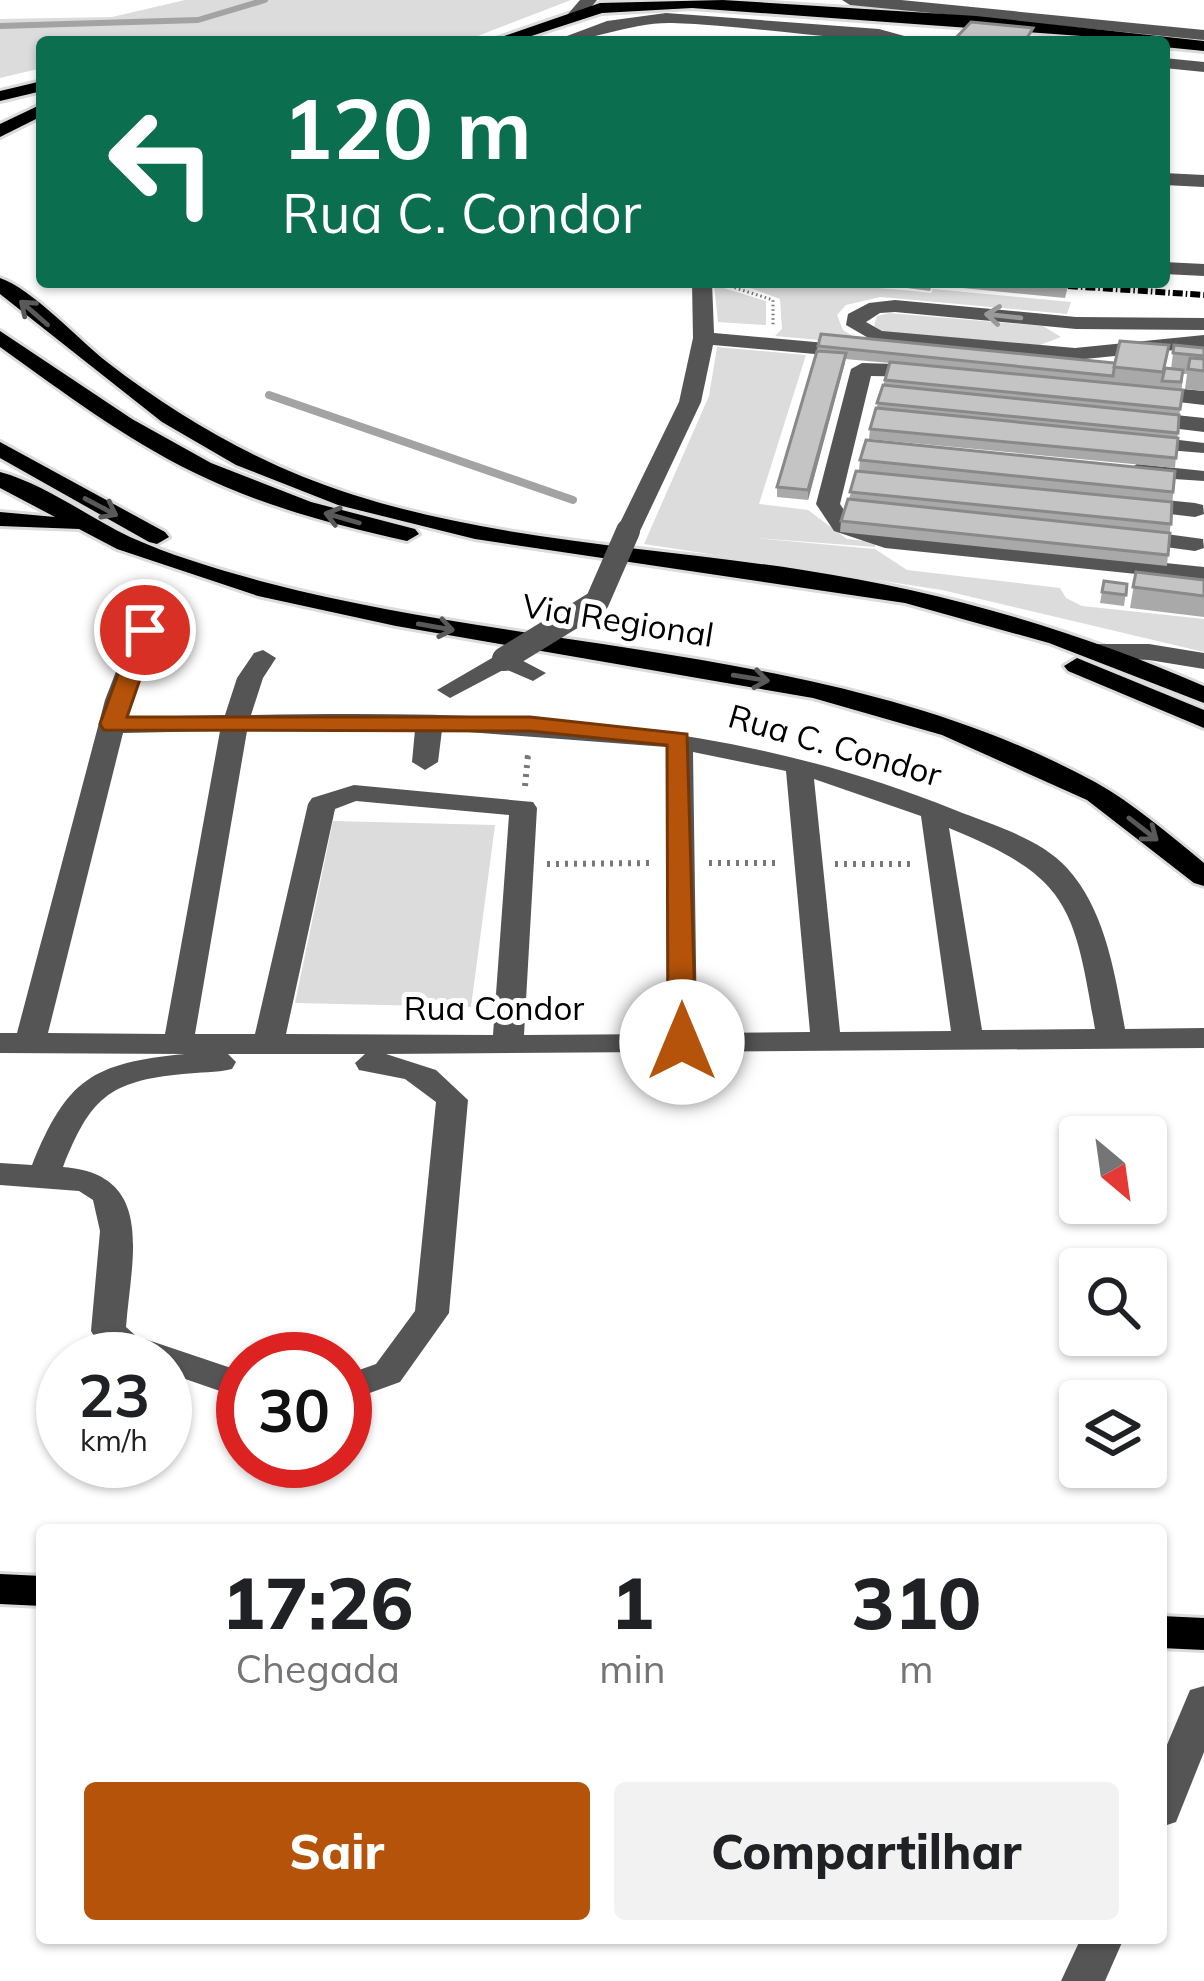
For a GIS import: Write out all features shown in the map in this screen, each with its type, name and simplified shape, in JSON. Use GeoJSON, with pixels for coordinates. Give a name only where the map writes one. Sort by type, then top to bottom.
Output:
{"type":"FeatureCollection","features":[{"type":"Feature","properties":{"kind":"main road"},"geometry":{"type":"LineString","coordinates":[[511,36],[582,7],[640,4],[764,6],[1113,36]]}},
{"type":"Feature","properties":{"kind":"main road"},"geometry":{"type":"LineString","coordinates":[[1170,42],[1204,46]]}},
{"type":"Feature","properties":{"kind":"main road"},"geometry":{"type":"LineString","coordinates":[[4,87],[36,83]]}},
{"type":"Feature","properties":{"kind":"main road"},"geometry":{"type":"LineString","coordinates":[[0,131],[36,112]]}},
{"type":"Feature","properties":{"kind":"main road"},"geometry":{"type":"LineString","coordinates":[[0,284],[140,401],[240,458],[289,479],[429,521],[872,590],[1098,652],[1204,695]]}},
{"type":"Feature","properties":{"kind":"main road","name":"Via Regional"},"geometry":{"type":"LineString","coordinates":[[0,337],[138,431],[204,469],[287,502],[444,542],[736,584],[911,617],[1072,663],[1204,720]]}},
{"type":"Feature","properties":{"kind":"main road"},"geometry":{"type":"LineString","coordinates":[[138,431],[240,458]]}},
{"type":"Feature","properties":{"kind":"main road"},"geometry":{"type":"LineString","coordinates":[[0,449],[238,580]]}},
{"type":"Feature","properties":{"kind":"main road","name":"Via Regional"},"geometry":{"type":"LineString","coordinates":[[0,478],[82,526],[238,580],[392,619],[765,680],[913,718],[1079,785],[1134,821],[1204,877]]}},
{"type":"Feature","properties":{"kind":"main road"},"geometry":{"type":"LineString","coordinates":[[0,519],[82,526]]}},
{"type":"Feature","properties":{"kind":"main road"},"geometry":{"type":"LineString","coordinates":[[0,1589],[36,1591]]}},
{"type":"Feature","properties":{"kind":"main road"},"geometry":{"type":"LineString","coordinates":[[1167,1633],[1204,1634]]}},
{"type":"Feature","properties":{"kind":"street"},"geometry":{"type":"LineString","coordinates":[[850,0],[1204,35]]}},
{"type":"Feature","properties":{"kind":"street"},"geometry":{"type":"LineString","coordinates":[[579,36],[652,18],[888,36]]}},
{"type":"Feature","properties":{"kind":"street"},"geometry":{"type":"LineString","coordinates":[[613,25],[650,24],[754,36]]}},
{"type":"Feature","properties":{"kind":"street"},"geometry":{"type":"LineString","coordinates":[[1170,179],[1204,181]]}},
{"type":"Feature","properties":{"kind":"street"},"geometry":{"type":"LineString","coordinates":[[1170,263],[1204,258]]}},
{"type":"Feature","properties":{"kind":"street"},"geometry":{"type":"LineString","coordinates":[[1170,265],[1204,270]]}},
{"type":"Feature","properties":{"kind":"street"},"geometry":{"type":"LineString","coordinates":[[450,690],[597,602],[690,402],[704,338],[706,288]]}},
{"type":"Feature","properties":{"kind":"street"},"geometry":{"type":"LineString","coordinates":[[1066,322],[1082,299]]}},
{"type":"Feature","properties":{"kind":"street"},"geometry":{"type":"LineString","coordinates":[[1204,324],[1066,322],[896,306],[876,307],[855,318],[856,325],[877,337],[1051,352],[1096,353],[1204,341]]}},
{"type":"Feature","properties":{"kind":"street"},"geometry":{"type":"LineString","coordinates":[[1051,352],[1074,340],[1066,322]]}},
{"type":"Feature","properties":{"kind":"street"},"geometry":{"type":"LineString","coordinates":[[704,338],[1087,376]]}},
{"type":"Feature","properties":{"kind":"street"},"geometry":{"type":"LineString","coordinates":[[837,350],[829,376],[861,399]]}},
{"type":"Feature","properties":{"kind":"street"},"geometry":{"type":"LineString","coordinates":[[947,373],[869,366],[839,505],[829,512],[844,527],[885,541],[1199,574],[1195,510],[1203,398],[1108,388]]}},
{"type":"Feature","properties":{"kind":"street"},"geometry":{"type":"LineString","coordinates":[[861,399],[901,388]]}},
{"type":"Feature","properties":{"kind":"street"},"geometry":{"type":"LineString","coordinates":[[1103,414],[1200,432]]}},
{"type":"Feature","properties":{"kind":"street"},"geometry":{"type":"LineString","coordinates":[[1117,440],[1200,432]]}},
{"type":"Feature","properties":{"kind":"street"},"geometry":{"type":"LineString","coordinates":[[1113,468],[1196,476]]}},
{"type":"Feature","properties":{"kind":"street"},"geometry":{"type":"LineString","coordinates":[[1110,501],[1195,510]]}},
{"type":"Feature","properties":{"kind":"street"},"geometry":{"type":"LineString","coordinates":[[1106,533],[1195,544]]}},
{"type":"Feature","properties":{"kind":"street"},"geometry":{"type":"LineString","coordinates":[[15,1044],[145,630]]}},
{"type":"Feature","properties":{"kind":"street"},"geometry":{"type":"LineString","coordinates":[[1098,652],[1149,652],[1204,661]]}},
{"type":"Feature","properties":{"kind":"street"},"geometry":{"type":"LineString","coordinates":[[178,1044],[235,723],[250,678],[263,658]]}},
{"type":"Feature","properties":{"kind":"street"},"geometry":{"type":"LineString","coordinates":[[504,658],[533,673]]}},
{"type":"Feature","properties":{"kind":"street","name":"Rua C. Condor"},"geometry":{"type":"LineString","coordinates":[[112,724],[530,724],[679,739],[799,766],[935,810],[1041,861],[1068,887],[1085,929],[1112,1041]]}},
{"type":"Feature","properties":{"kind":"street"},"geometry":{"type":"LineString","coordinates":[[425,762],[429,724]]}},
{"type":"Feature","properties":{"kind":"street"},"geometry":{"type":"LineString","coordinates":[[679,739],[682,1042]]}},
{"type":"Feature","properties":{"kind":"street"},"geometry":{"type":"LineString","coordinates":[[799,766],[826,1042]]}},
{"type":"Feature","properties":{"kind":"street"},"geometry":{"type":"LineString","coordinates":[[268,1045],[322,804],[355,793],[523,808],[508,1045]]}},
{"type":"Feature","properties":{"kind":"street"},"geometry":{"type":"LineString","coordinates":[[935,810],[968,1039]]}},
{"type":"Feature","properties":{"kind":"street","name":"Rua Condor"},"geometry":{"type":"LineString","coordinates":[[15,1044],[1204,1038]]}},
{"type":"Feature","properties":{"kind":"street"},"geometry":{"type":"LineString","coordinates":[[43,1177],[70,1118],[91,1089],[145,1071],[207,1062],[342,1062],[404,1065],[436,1082],[452,1100],[432,1313],[388,1373],[372,1379]]}},
{"type":"Feature","properties":{"kind":"street"},"geometry":{"type":"LineString","coordinates":[[0,1174],[87,1180],[108,1195],[117,1231],[109,1332]]}},
{"type":"Feature","properties":{"kind":"street"},"geometry":{"type":"LineString","coordinates":[[1167,1794],[1204,1702]]}},
{"type":"Feature","properties":{"kind":"street"},"geometry":{"type":"LineString","coordinates":[[1084,1981],[1100,1944]]}},
{"type":"Feature","properties":{"kind":"path"},"geometry":{"type":"LineString","coordinates":[[719,288],[773,300],[774,327],[769,329]]}},
{"type":"Feature","properties":{"kind":"path"},"geometry":{"type":"LineString","coordinates":[[523,808],[530,724]]}},
{"type":"Feature","properties":{"kind":"path"},"geometry":{"type":"LineString","coordinates":[[809,863],[940,864]]}},
{"type":"Feature","properties":{"kind":"shaded area"},"geometry":{"type":"Polygon","coordinates":[[[185,0],[571,0],[478,36],[36,36],[36,69],[0,78],[0,19],[112,17],[185,0]]]}},
{"type":"Feature","properties":{"kind":"shaded area"},"geometry":{"type":"Polygon","coordinates":[[[714,288],[766,301],[766,325],[718,322],[714,288]]]}},
{"type":"Feature","properties":{"kind":"shaded area"},"geometry":{"type":"Polygon","coordinates":[[[750,288],[931,293],[933,289],[1071,302],[1067,314],[881,297],[846,305],[837,315],[843,330],[865,344],[775,336],[782,329],[780,299],[750,288]]]}},
{"type":"Feature","properties":{"kind":"shaded area"},"geometry":{"type":"Polygon","coordinates":[[[889,313],[1043,326],[1061,337],[1040,345],[883,332],[874,326],[877,316],[889,313]]]}},
{"type":"Feature","properties":{"kind":"shaded area"},"geometry":{"type":"Polygon","coordinates":[[[717,347],[806,355],[759,504],[808,510],[847,539],[875,542],[875,547],[754,538],[875,549],[907,570],[1060,588],[1066,598],[1082,606],[1204,619],[1204,652],[942,590],[644,544],[709,396],[717,347]]]}},
{"type":"Feature","properties":{"kind":"shaded area"},"geometry":{"type":"Polygon","coordinates":[[[333,821],[495,825],[471,1007],[295,1003],[333,821]]]}},
{"type":"Feature","properties":{"kind":"building"},"geometry":{"type":"Polygon","coordinates":[[[971,22],[1033,28],[1028,36],[958,36],[971,22]]]}},
{"type":"Feature","properties":{"kind":"building"},"geometry":{"type":"Polygon","coordinates":[[[821,334],[1115,363],[1113,376],[818,346],[821,334]]]}},
{"type":"Feature","properties":{"kind":"building"},"geometry":{"type":"Polygon","coordinates":[[[1120,341],[1169,345],[1163,372],[1114,367],[1120,341]]]}},
{"type":"Feature","properties":{"kind":"building"},"geometry":{"type":"Polygon","coordinates":[[[1174,345],[1204,348],[1204,356],[1173,353],[1174,345]]]}},
{"type":"Feature","properties":{"kind":"building"},"geometry":{"type":"Polygon","coordinates":[[[817,351],[846,353],[808,490],[777,487],[817,351]]]}},
{"type":"Feature","properties":{"kind":"building"},"geometry":{"type":"Polygon","coordinates":[[[1190,358],[1204,359],[1204,371],[1188,369],[1190,358]]]}},
{"type":"Feature","properties":{"kind":"building"},"geometry":{"type":"Polygon","coordinates":[[[890,362],[1183,390],[1180,409],[885,380],[890,362]]]}},
{"type":"Feature","properties":{"kind":"building"},"geometry":{"type":"Polygon","coordinates":[[[1165,368],[1183,370],[1181,382],[1162,381],[1165,368]]]}},
{"type":"Feature","properties":{"kind":"building"},"geometry":{"type":"Polygon","coordinates":[[[883,385],[1179,415],[1178,433],[877,403],[883,385]]]}},
{"type":"Feature","properties":{"kind":"building"},"geometry":{"type":"Polygon","coordinates":[[[876,408],[1178,438],[1176,458],[870,429],[876,408]]]}},
{"type":"Feature","properties":{"kind":"building"},"geometry":{"type":"Polygon","coordinates":[[[866,440],[1175,471],[1173,492],[860,460],[866,440]]]}},
{"type":"Feature","properties":{"kind":"building"},"geometry":{"type":"Polygon","coordinates":[[[856,471],[1172,502],[1171,524],[850,492],[856,471]]]}},
{"type":"Feature","properties":{"kind":"building"},"geometry":{"type":"Polygon","coordinates":[[[848,499],[1170,533],[1168,555],[841,521],[848,499]]]}},
{"type":"Feature","properties":{"kind":"building"},"geometry":{"type":"Polygon","coordinates":[[[1136,572],[1204,580],[1204,596],[1133,587],[1136,572]]]}},
{"type":"Feature","properties":{"kind":"building"},"geometry":{"type":"Polygon","coordinates":[[[1104,581],[1127,584],[1126,595],[1102,592],[1104,581]]]}},
{"type":"Feature","properties":{"kind":"waterway"},"geometry":{"type":"LineString","coordinates":[[0,26],[198,20],[265,0]]}},
{"type":"Feature","properties":{"kind":"waterway"},"geometry":{"type":"LineString","coordinates":[[269,395],[573,500]]}},
{"type":"Feature","properties":{"kind":"railway"},"geometry":{"type":"LineString","coordinates":[[1098,288],[1204,295]]}},
{"type":"Feature","properties":{"kind":"route"},"geometry":{"type":"LineString","coordinates":[[145,630],[112,724],[530,724],[679,739],[676,862],[682,1042]]}}]}
